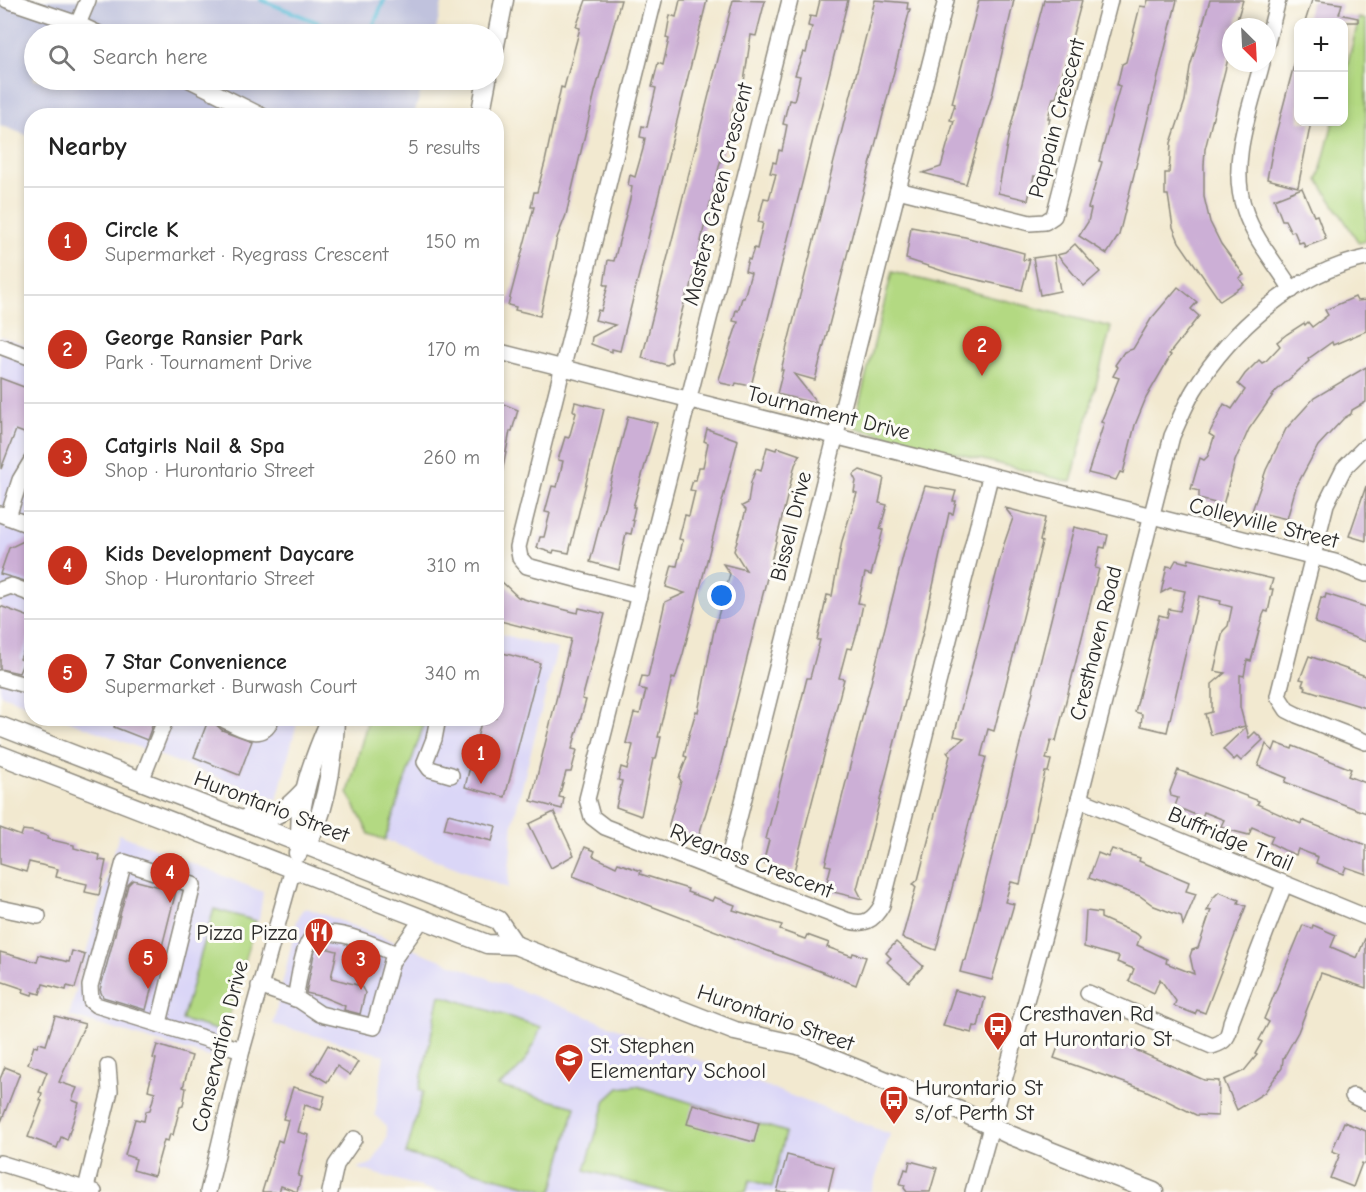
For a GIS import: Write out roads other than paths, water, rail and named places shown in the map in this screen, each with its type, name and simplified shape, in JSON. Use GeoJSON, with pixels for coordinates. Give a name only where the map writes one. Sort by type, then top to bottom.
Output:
{"type":"FeatureCollection","features":[{"type":"Feature","properties":{"kind":"main road"},"geometry":{"type":"LineString","coordinates":[[499,24],[504,0]]}},
{"type":"Feature","properties":{"kind":"main road"},"geometry":{"type":"LineString","coordinates":[[482,108],[485,90]]}},
{"type":"Feature","properties":{"kind":"main road","name":"Hurontario Street"},"geometry":{"type":"LineString","coordinates":[[0,726],[498,920],[515,945]]}},
{"type":"Feature","properties":{"kind":"main road"},"geometry":{"type":"LineString","coordinates":[[301,844],[299,825],[306,789],[316,751],[329,726]]}},
{"type":"Feature","properties":{"kind":"main road"},"geometry":{"type":"LineString","coordinates":[[301,844],[316,828],[334,755],[333,726]]}},
{"type":"Feature","properties":{"kind":"main road","name":"Hurontario Street"},"geometry":{"type":"LineString","coordinates":[[0,754],[487,944],[515,945],[735,1031],[798,1045],[1154,1192]]}},
{"type":"Feature","properties":{"kind":"main road"},"geometry":{"type":"LineString","coordinates":[[202,805],[243,816],[267,819],[285,810],[306,789]]}},
{"type":"Feature","properties":{"kind":"main road","name":"Conservation Drive"},"geometry":{"type":"LineString","coordinates":[[293,869],[301,844]]}},
{"type":"Feature","properties":{"kind":"street"},"geometry":{"type":"LineString","coordinates":[[7,0],[78,24],[88,0]]}},
{"type":"Feature","properties":{"kind":"street"},"geometry":{"type":"LineString","coordinates":[[639,596],[527,566],[520,558],[519,537],[654,0]]}},
{"type":"Feature","properties":{"kind":"street","name":"Masters Green Crescent"},"geometry":{"type":"LineString","coordinates":[[688,400],[790,0]]}},
{"type":"Feature","properties":{"kind":"street"},"geometry":{"type":"LineString","coordinates":[[898,190],[946,0]]}},
{"type":"Feature","properties":{"kind":"street","name":"Pappain Crescent"},"geometry":{"type":"LineString","coordinates":[[898,190],[1030,223],[1045,222],[1054,216],[1110,0]]}},
{"type":"Feature","properties":{"kind":"street"},"geometry":{"type":"LineString","coordinates":[[1273,18],[1278,0]]}},
{"type":"Feature","properties":{"kind":"street"},"geometry":{"type":"LineString","coordinates":[[1260,72],[1238,162],[1238,180],[1245,212],[1292,290]]}},
{"type":"Feature","properties":{"kind":"street"},"geometry":{"type":"LineString","coordinates":[[210,90],[246,108]]}},
{"type":"Feature","properties":{"kind":"street","name":"Bissell Drive"},"geometry":{"type":"LineString","coordinates":[[725,873],[898,190]]}},
{"type":"Feature","properties":{"kind":"street","name":"Cresthaven Road"},"geometry":{"type":"LineString","coordinates":[[973,1192],[1047,925],[1172,436],[1193,392],[1218,355],[1239,332],[1292,290],[1328,271],[1366,258]]}},
{"type":"Feature","properties":{"kind":"street"},"geometry":{"type":"LineString","coordinates":[[0,346],[24,355]]}},
{"type":"Feature","properties":{"kind":"street","name":"Tournament Drive"},"geometry":{"type":"LineString","coordinates":[[504,353],[1150,517]]}},
{"type":"Feature","properties":{"kind":"street","name":"Ryegrass Crescent"},"geometry":{"type":"LineString","coordinates":[[688,400],[587,799],[588,809],[592,817],[605,827],[858,924],[868,922],[882,905],[990,477]]}},
{"type":"Feature","properties":{"kind":"street"},"geometry":{"type":"LineString","coordinates":[[1366,446],[1353,457],[1337,479],[1326,504],[1278,696],[1287,710],[1366,742]]}},
{"type":"Feature","properties":{"kind":"street"},"geometry":{"type":"LineString","coordinates":[[24,476],[4,515],[24,523]]}},
{"type":"Feature","properties":{"kind":"street","name":"Colleyville Street"},"geometry":{"type":"LineString","coordinates":[[1150,517],[1312,557],[1366,573]]}},
{"type":"Feature","properties":{"kind":"street"},"geometry":{"type":"LineString","coordinates":[[0,590],[11,586],[24,591]]}},
{"type":"Feature","properties":{"kind":"street"},"geometry":{"type":"LineString","coordinates":[[0,678],[24,685]]}},
{"type":"Feature","properties":{"kind":"street"},"geometry":{"type":"LineString","coordinates":[[141,781],[163,726]]}},
{"type":"Feature","properties":{"kind":"street"},"geometry":{"type":"LineString","coordinates":[[238,726],[253,733],[267,726]]}},
{"type":"Feature","properties":{"kind":"street"},"geometry":{"type":"LineString","coordinates":[[436,726],[425,762],[430,770],[451,775]]}},
{"type":"Feature","properties":{"kind":"street","name":"Buffridge Trail"},"geometry":{"type":"LineString","coordinates":[[1079,799],[1366,917]]}},
{"type":"Feature","properties":{"kind":"street"},"geometry":{"type":"LineString","coordinates":[[159,1023],[194,885],[124,862],[89,994],[96,1005],[242,1050]]}},
{"type":"Feature","properties":{"kind":"street","name":"Conservation Drive"},"geometry":{"type":"LineString","coordinates":[[208,1192],[242,1050],[293,869]]}},
{"type":"Feature","properties":{"kind":"street"},"geometry":{"type":"LineString","coordinates":[[1088,993],[1212,1046],[1223,1042],[1229,1035],[1231,1022],[1284,885]]}},
{"type":"Feature","properties":{"kind":"street"},"geometry":{"type":"LineString","coordinates":[[0,908],[38,916]]}},
{"type":"Feature","properties":{"kind":"street"},"geometry":{"type":"LineString","coordinates":[[259,986],[295,999],[320,1014],[374,1027],[392,961],[423,918]]}},
{"type":"Feature","properties":{"kind":"street"},"geometry":{"type":"LineString","coordinates":[[295,999],[308,945],[315,936],[330,931],[397,954]]}},
{"type":"Feature","properties":{"kind":"street"},"geometry":{"type":"LineString","coordinates":[[0,1163],[88,1191],[110,1091],[108,1066]]}},
{"type":"Feature","properties":{"kind":"street"},"geometry":{"type":"LineString","coordinates":[[330,1192],[336,1165],[354,1139]]}},
{"type":"Feature","properties":{"kind":"waterway"},"geometry":{"type":"LineString","coordinates":[[261,0],[322,24]]}},
{"type":"Feature","properties":{"kind":"waterway"},"geometry":{"type":"LineString","coordinates":[[374,24],[384,0]]}},
{"type":"Feature","properties":{"kind":"place","name":"George Ransier Park"},"geometry":{"type":"Point","coordinates":[982,376]}},
{"type":"Feature","properties":{"kind":"place","name":"Circle K"},"geometry":{"type":"Point","coordinates":[481,784]}},
{"type":"Feature","properties":{"kind":"place","name":"Kids Development Daycare"},"geometry":{"type":"Point","coordinates":[170,903]}},
{"type":"Feature","properties":{"kind":"place","name":"Pizza Pizza"},"geometry":{"type":"Point","coordinates":[319,958]}},
{"type":"Feature","properties":{"kind":"place","name":"7 Star Convenience"},"geometry":{"type":"Point","coordinates":[148,989]}},
{"type":"Feature","properties":{"kind":"place","name":"Catgirls Nail & Spa"},"geometry":{"type":"Point","coordinates":[361,990]}},
{"type":"Feature","properties":{"kind":"place","name":"Cresthaven Rd at Hurontario St"},"geometry":{"type":"Point","coordinates":[998,1052]}},
{"type":"Feature","properties":{"kind":"place","name":"St. Stephen Elementary School"},"geometry":{"type":"Point","coordinates":[569,1084]}},
{"type":"Feature","properties":{"kind":"place","name":"Hurontario St s/of Perth St"},"geometry":{"type":"Point","coordinates":[894,1126]}}]}
